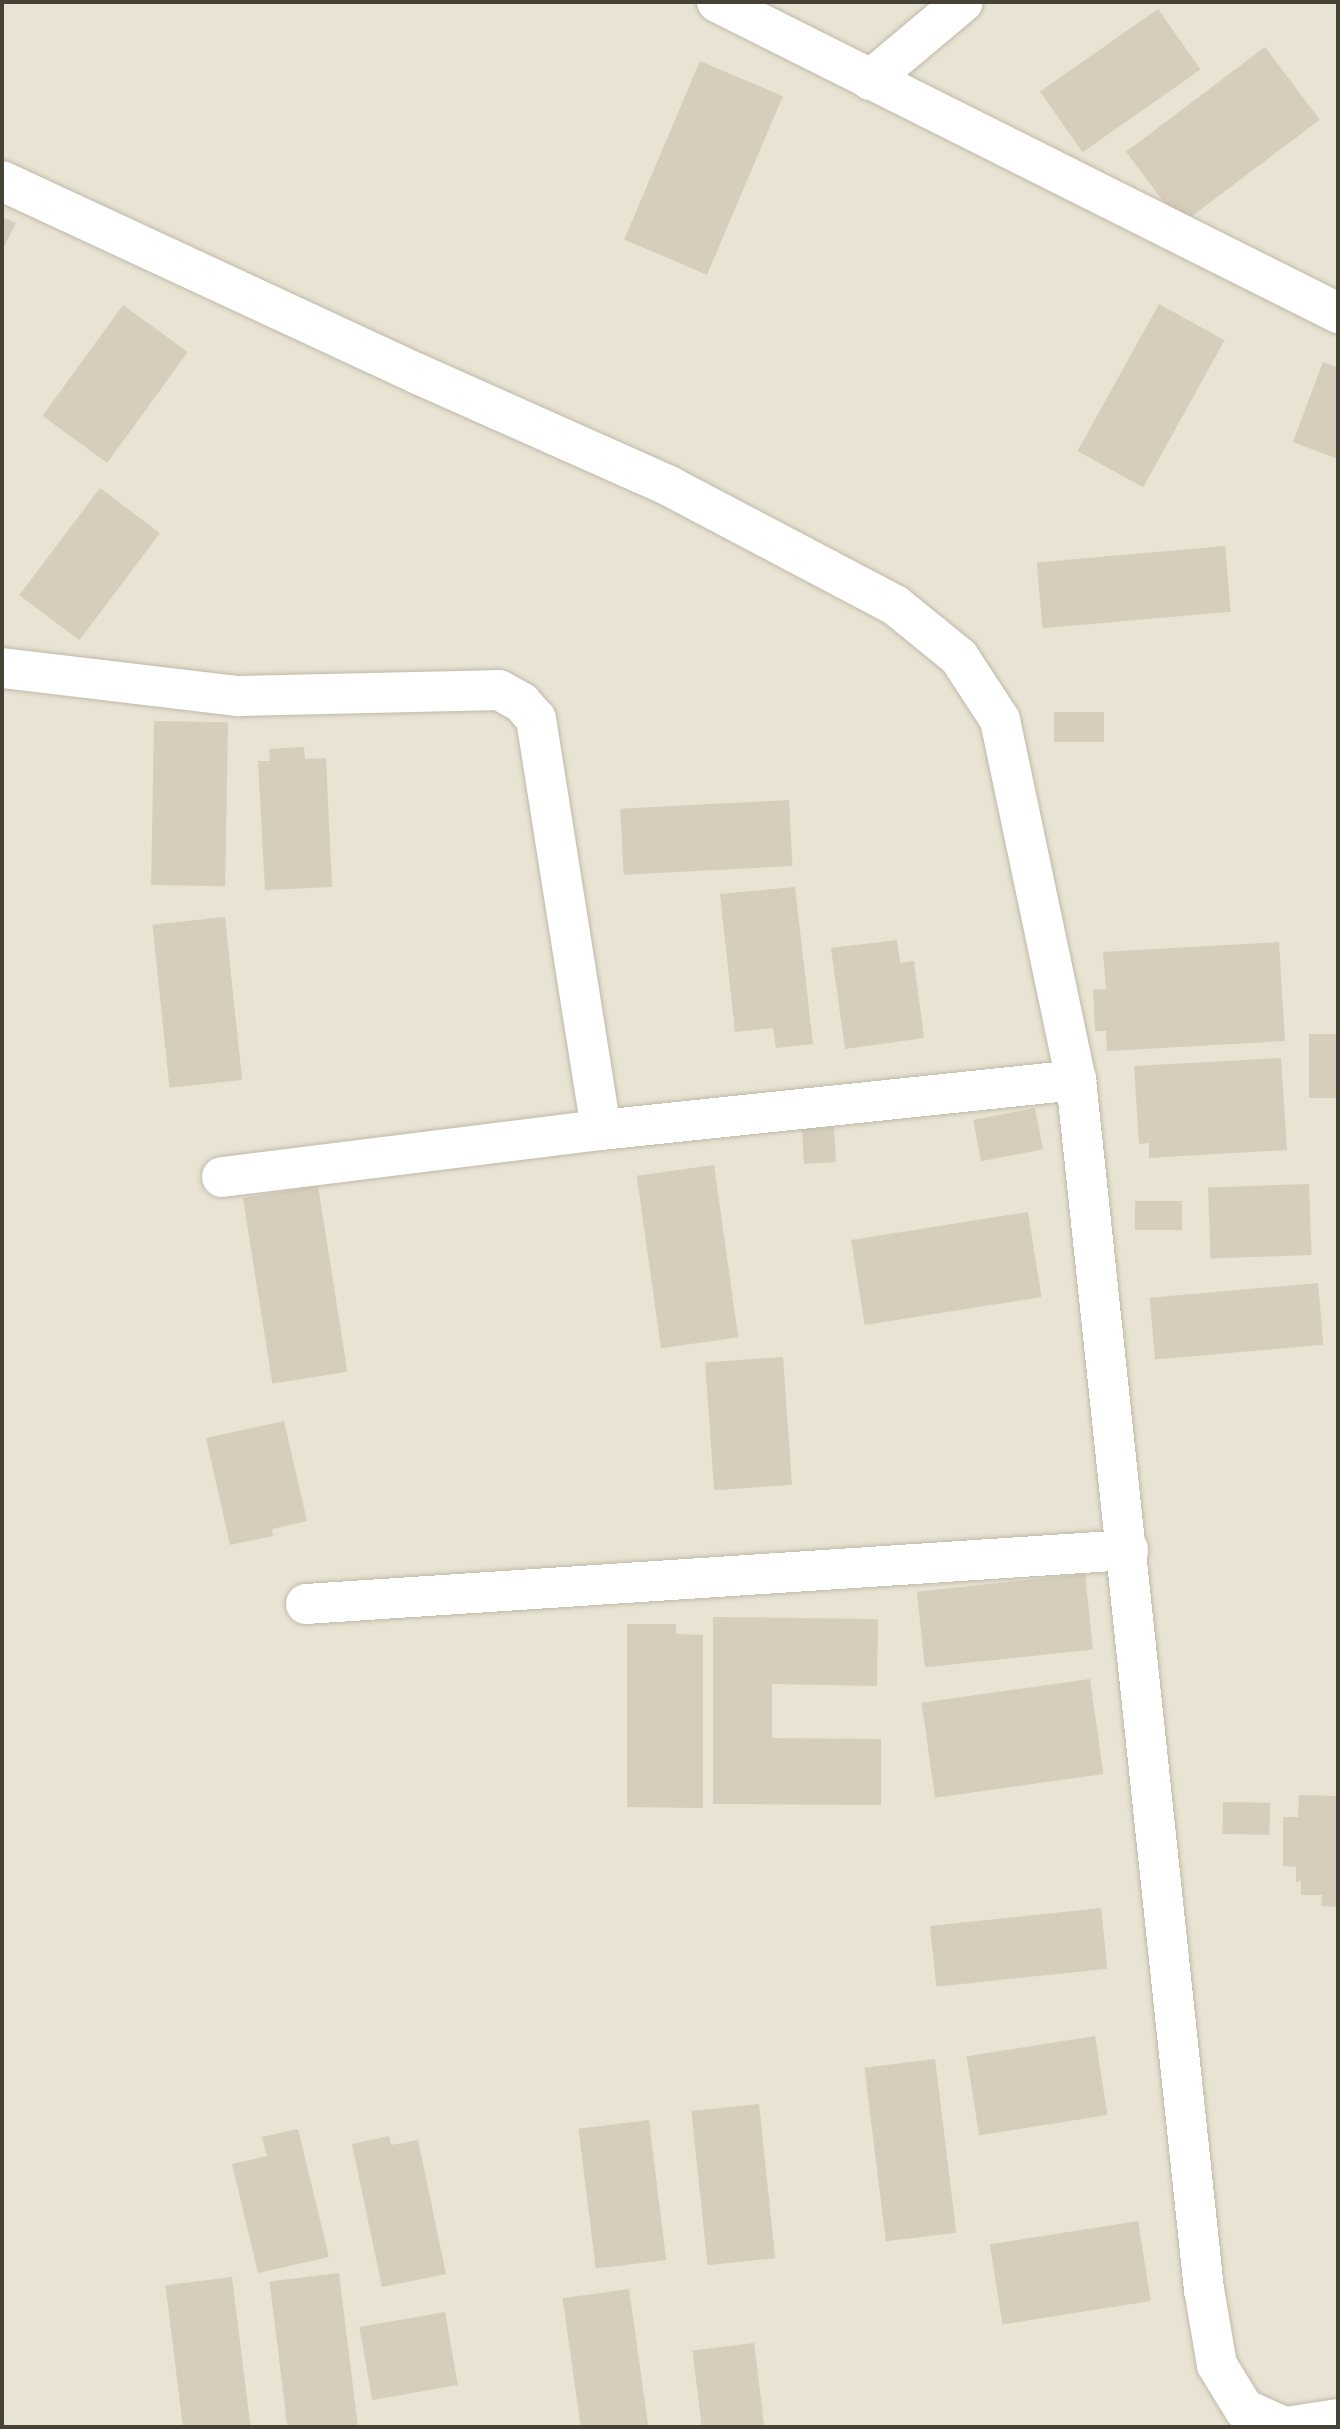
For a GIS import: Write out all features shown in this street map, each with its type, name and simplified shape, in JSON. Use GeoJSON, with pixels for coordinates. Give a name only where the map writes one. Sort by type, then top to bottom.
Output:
{"type":"FeatureCollection","features":[{"type":"Feature","properties":{"kind":"street"},"geometry":{"type":"LineString","coordinates":[[717,2],[1338,313]]}},
{"type":"Feature","properties":{"kind":"street"},"geometry":{"type":"LineString","coordinates":[[870,80],[963,2]]}},
{"type":"Feature","properties":{"kind":"street"},"geometry":{"type":"LineString","coordinates":[[2,181],[418,374],[669,486],[895,605],[959,657],[1000,720],[1076,1080],[1204,2289],[1217,2365],[1244,2409],[1285,2427],[1338,2419]]}},
{"type":"Feature","properties":{"kind":"street"},"geometry":{"type":"LineString","coordinates":[[2,668],[238,696],[499,690],[522,703],[536,719],[601,1130]]}},
{"type":"Feature","properties":{"kind":"street"},"geometry":{"type":"LineString","coordinates":[[222,1177],[601,1130],[1076,1080]]}},
{"type":"Feature","properties":{"kind":"street"},"geometry":{"type":"LineString","coordinates":[[306,1604],[1128,1550]]}},
{"type":"Feature","properties":{"kind":"shaded area"},"geometry":{"type":"Polygon","coordinates":[[[2,2],[1338,2],[1338,2427],[2,2427],[2,2]]]}},
{"type":"Feature","properties":{"kind":"building"},"geometry":{"type":"Polygon","coordinates":[[[1158,9],[1200,70],[1082,152],[1040,92],[1158,9]]]}},
{"type":"Feature","properties":{"kind":"building"},"geometry":{"type":"Polygon","coordinates":[[[1265,47],[1320,120],[1181,224],[1126,152],[1265,47]]]}},
{"type":"Feature","properties":{"kind":"building"},"geometry":{"type":"Polygon","coordinates":[[[700,61],[783,96],[707,275],[624,240],[700,61]]]}},
{"type":"Feature","properties":{"kind":"building"},"geometry":{"type":"Polygon","coordinates":[[[2,217],[16,223],[2,251],[2,217]]]}},
{"type":"Feature","properties":{"kind":"building"},"geometry":{"type":"Polygon","coordinates":[[[1159,304],[1225,340],[1143,487],[1078,451],[1159,304]]]}},
{"type":"Feature","properties":{"kind":"building"},"geometry":{"type":"Polygon","coordinates":[[[123,305],[188,352],[107,463],[42,416],[123,305]]]}},
{"type":"Feature","properties":{"kind":"building"},"geometry":{"type":"Polygon","coordinates":[[[1323,362],[1338,368],[1338,459],[1293,442],[1323,362]]]}},
{"type":"Feature","properties":{"kind":"building"},"geometry":{"type":"Polygon","coordinates":[[[100,488],[160,533],[79,640],[19,595],[100,488]]]}},
{"type":"Feature","properties":{"kind":"building"},"geometry":{"type":"Polygon","coordinates":[[[1225,546],[1231,612],[1042,628],[1037,562],[1225,546]]]}},
{"type":"Feature","properties":{"kind":"building"},"geometry":{"type":"Polygon","coordinates":[[[1054,712],[1104,712],[1104,742],[1054,742],[1054,712]]]}},
{"type":"Feature","properties":{"kind":"building"},"geometry":{"type":"Polygon","coordinates":[[[154,721],[228,722],[225,886],[151,885],[154,721]]]}},
{"type":"Feature","properties":{"kind":"building"},"geometry":{"type":"Polygon","coordinates":[[[304,747],[305,759],[326,758],[332,887],[265,890],[258,761],[270,761],[269,749],[304,747]]]}},
{"type":"Feature","properties":{"kind":"building"},"geometry":{"type":"Polygon","coordinates":[[[789,800],[792,866],[624,875],[620,809],[789,800]]]}},
{"type":"Feature","properties":{"kind":"building"},"geometry":{"type":"Polygon","coordinates":[[[795,887],[813,1044],[776,1048],[773,1028],[735,1032],[720,894],[795,887]]]}},
{"type":"Feature","properties":{"kind":"building"},"geometry":{"type":"Polygon","coordinates":[[[225,917],[242,1080],[170,1088],[152,925],[225,917]]]}},
{"type":"Feature","properties":{"kind":"building"},"geometry":{"type":"Polygon","coordinates":[[[897,940],[900,963],[914,961],[924,1038],[845,1049],[831,948],[897,940]]]}},
{"type":"Feature","properties":{"kind":"building"},"geometry":{"type":"Polygon","coordinates":[[[1279,942],[1285,1041],[1107,1051],[1106,1031],[1095,1031],[1093,990],[1106,989],[1103,952],[1279,942]]]}},
{"type":"Feature","properties":{"kind":"building"},"geometry":{"type":"Polygon","coordinates":[[[1309,1034],[1338,1034],[1338,1098],[1309,1098],[1309,1034]]]}},
{"type":"Feature","properties":{"kind":"building"},"geometry":{"type":"Polygon","coordinates":[[[1281,1058],[1287,1150],[1149,1158],[1149,1143],[1139,1144],[1134,1066],[1281,1058]]]}},
{"type":"Feature","properties":{"kind":"building"},"geometry":{"type":"Polygon","coordinates":[[[1035,1108],[1043,1149],[981,1161],[973,1120],[1035,1108]]]}},
{"type":"Feature","properties":{"kind":"building"},"geometry":{"type":"Polygon","coordinates":[[[834,1127],[836,1162],[804,1164],[802,1129],[834,1127]]]}},
{"type":"Feature","properties":{"kind":"building"},"geometry":{"type":"Polygon","coordinates":[[[714,1165],[738,1337],[661,1348],[637,1176],[714,1165]]]}},
{"type":"Feature","properties":{"kind":"building"},"geometry":{"type":"Polygon","coordinates":[[[1309,1184],[1311,1255],[1211,1258],[1208,1188],[1309,1184]]]}},
{"type":"Feature","properties":{"kind":"building"},"geometry":{"type":"Polygon","coordinates":[[[318,1186],[347,1372],[272,1384],[243,1198],[318,1186]]]}},
{"type":"Feature","properties":{"kind":"building"},"geometry":{"type":"Polygon","coordinates":[[[1135,1201],[1182,1201],[1182,1230],[1135,1230],[1135,1201]]]}},
{"type":"Feature","properties":{"kind":"building"},"geometry":{"type":"Polygon","coordinates":[[[1028,1212],[1041,1297],[865,1325],[851,1240],[1028,1212]]]}},
{"type":"Feature","properties":{"kind":"building"},"geometry":{"type":"Polygon","coordinates":[[[1318,1283],[1323,1345],[1155,1359],[1150,1298],[1318,1283]]]}},
{"type":"Feature","properties":{"kind":"building"},"geometry":{"type":"Polygon","coordinates":[[[783,1357],[792,1485],[714,1490],[705,1362],[783,1357]]]}},
{"type":"Feature","properties":{"kind":"building"},"geometry":{"type":"Polygon","coordinates":[[[284,1421],[307,1521],[272,1529],[273,1536],[230,1545],[206,1438],[284,1421]]]}},
{"type":"Feature","properties":{"kind":"building"},"geometry":{"type":"Polygon","coordinates":[[[1085,1574],[1093,1650],[925,1667],[917,1592],[1085,1574]]]}},
{"type":"Feature","properties":{"kind":"building"},"geometry":{"type":"Polygon","coordinates":[[[713,1617],[878,1619],[877,1686],[772,1684],[772,1738],[881,1739],[881,1805],[713,1804],[713,1617]]]}},
{"type":"Feature","properties":{"kind":"building"},"geometry":{"type":"Polygon","coordinates":[[[627,1624],[676,1624],[676,1634],[703,1635],[703,1808],[627,1807],[627,1624]]]}},
{"type":"Feature","properties":{"kind":"building"},"geometry":{"type":"Polygon","coordinates":[[[1090,1679],[1103,1774],[935,1798],[922,1703],[1090,1679]]]}},
{"type":"Feature","properties":{"kind":"building"},"geometry":{"type":"Polygon","coordinates":[[[1299,1795],[1338,1796],[1338,1907],[1321,1906],[1322,1895],[1301,1895],[1301,1881],[1296,1882],[1296,1867],[1283,1866],[1283,1817],[1298,1817],[1299,1795]]]}},
{"type":"Feature","properties":{"kind":"building"},"geometry":{"type":"Polygon","coordinates":[[[1223,1802],[1270,1803],[1269,1835],[1222,1834],[1223,1802]]]}},
{"type":"Feature","properties":{"kind":"building"},"geometry":{"type":"Polygon","coordinates":[[[1101,1908],[1107,1969],[936,1987],[930,1926],[1101,1908]]]}},
{"type":"Feature","properties":{"kind":"building"},"geometry":{"type":"Polygon","coordinates":[[[1095,2036],[1108,2115],[979,2135],[967,2056],[1095,2036]]]}},
{"type":"Feature","properties":{"kind":"building"},"geometry":{"type":"Polygon","coordinates":[[[935,2059],[956,2233],[886,2241],[865,2068],[935,2059]]]}},
{"type":"Feature","properties":{"kind":"building"},"geometry":{"type":"Polygon","coordinates":[[[759,2104],[775,2258],[708,2265],[691,2111],[759,2104]]]}},
{"type":"Feature","properties":{"kind":"building"},"geometry":{"type":"Polygon","coordinates":[[[649,2120],[666,2260],[596,2269],[579,2129],[649,2120]]]}},
{"type":"Feature","properties":{"kind":"building"},"geometry":{"type":"Polygon","coordinates":[[[298,2129],[329,2257],[258,2273],[232,2164],[267,2156],[262,2137],[298,2129]]]}},
{"type":"Feature","properties":{"kind":"building"},"geometry":{"type":"Polygon","coordinates":[[[389,2136],[391,2145],[418,2140],[446,2274],[382,2287],[352,2144],[389,2136]]]}},
{"type":"Feature","properties":{"kind":"building"},"geometry":{"type":"Polygon","coordinates":[[[1138,2221],[1151,2301],[1003,2324],[990,2244],[1138,2221]]]}},
{"type":"Feature","properties":{"kind":"building"},"geometry":{"type":"Polygon","coordinates":[[[339,2273],[358,2427],[287,2427],[270,2282],[339,2273]]]}},
{"type":"Feature","properties":{"kind":"building"},"geometry":{"type":"Polygon","coordinates":[[[232,2277],[250,2427],[183,2427],[165,2285],[232,2277]]]}},
{"type":"Feature","properties":{"kind":"building"},"geometry":{"type":"Polygon","coordinates":[[[629,2289],[648,2427],[581,2427],[563,2298],[629,2289]]]}},
{"type":"Feature","properties":{"kind":"building"},"geometry":{"type":"Polygon","coordinates":[[[445,2312],[458,2385],[372,2400],[359,2327],[445,2312]]]}},
{"type":"Feature","properties":{"kind":"building"},"geometry":{"type":"Polygon","coordinates":[[[754,2343],[764,2427],[702,2427],[692,2351],[754,2343]]]}}]}
